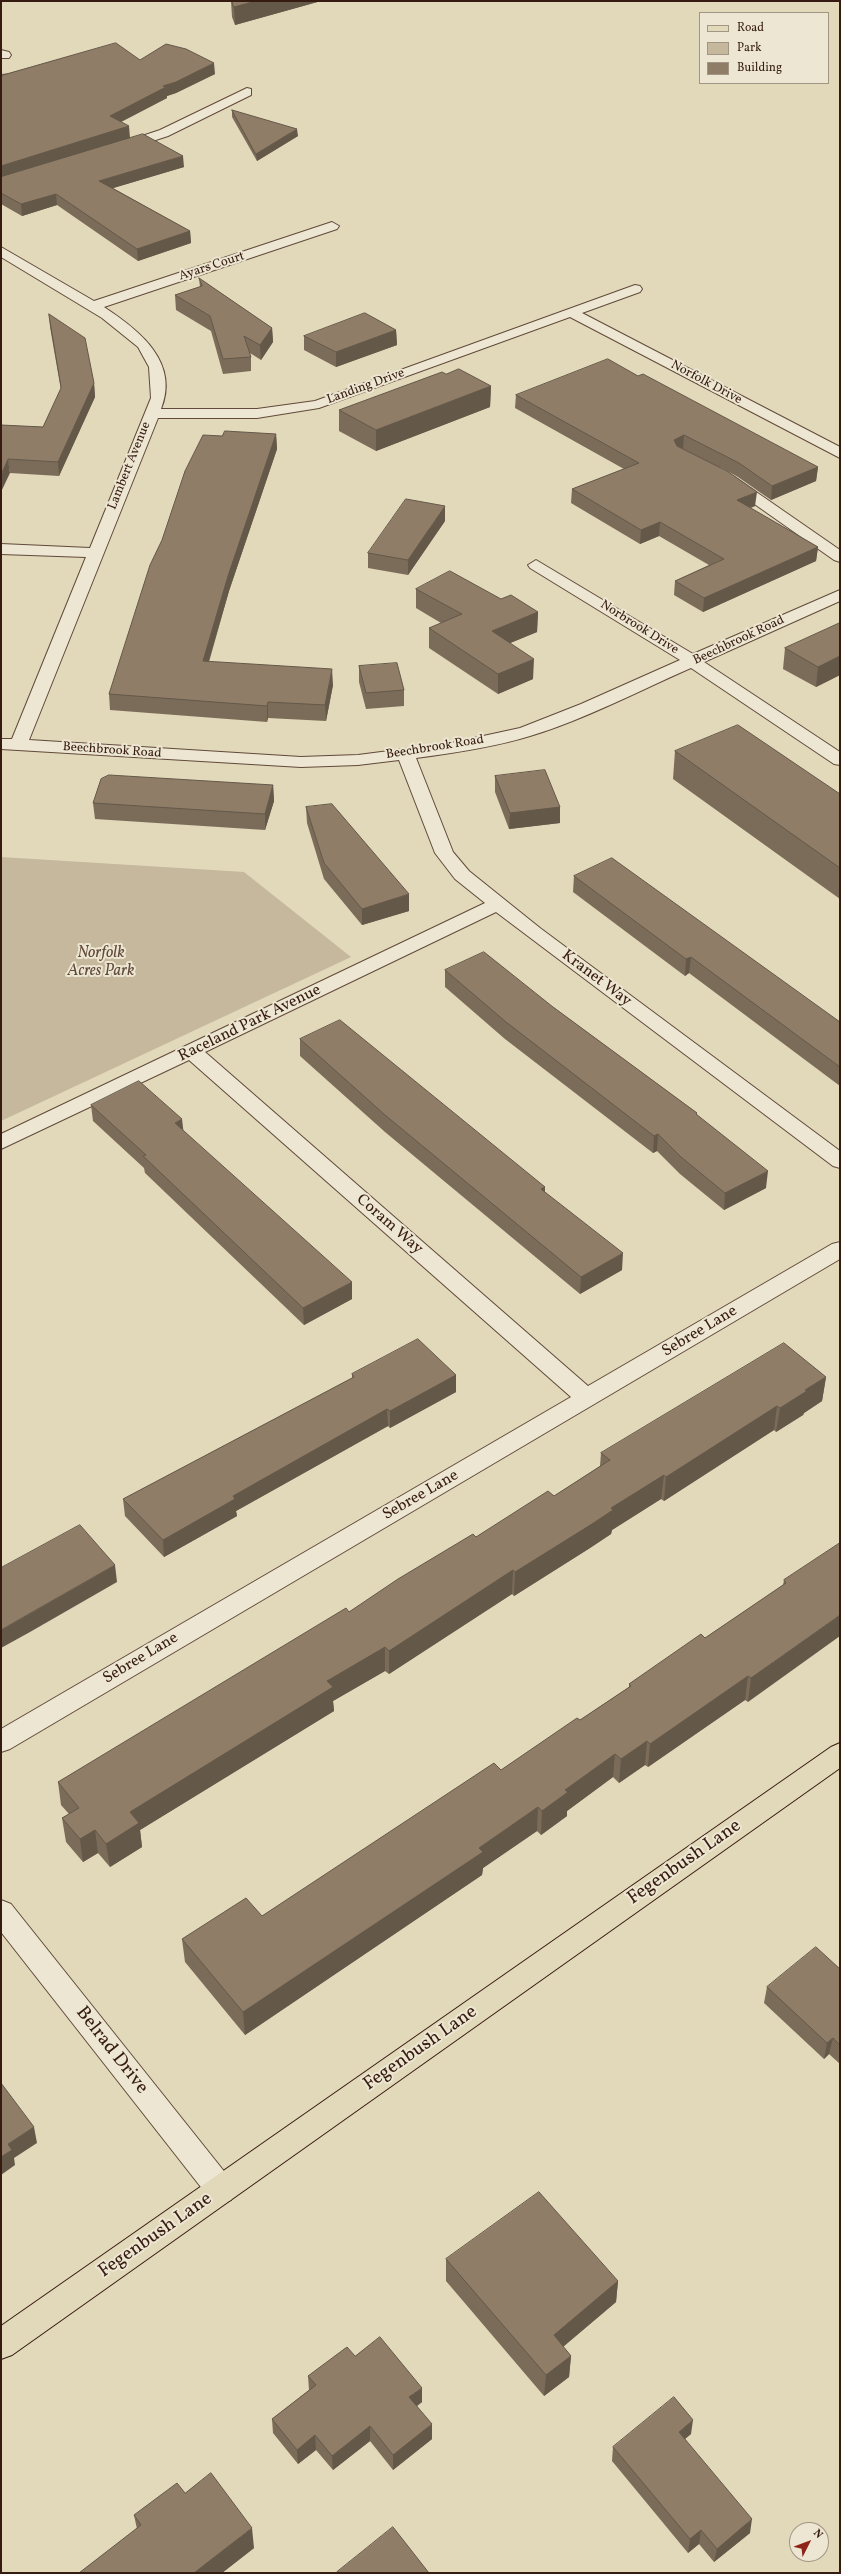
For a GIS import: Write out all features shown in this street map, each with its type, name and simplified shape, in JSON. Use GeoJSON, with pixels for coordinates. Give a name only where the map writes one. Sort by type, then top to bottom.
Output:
{"type":"FeatureCollection","features":[{"type":"Feature","properties":{"kind":"main road","name":"Fegenbush Lane"},"geometry":{"type":"LineString","coordinates":[[1,2344],[840,1754]]}},
{"type":"Feature","properties":{"kind":"street"},"geometry":{"type":"LineString","coordinates":[[112,150],[164,133],[247,92]]}},
{"type":"Feature","properties":{"kind":"street","name":"Ayars Court"},"geometry":{"type":"LineString","coordinates":[[91,306],[332,226]]}},
{"type":"Feature","properties":{"kind":"street","name":"Lambert Avenue"},"geometry":{"type":"LineString","coordinates":[[1,251],[91,306],[136,336],[152,357],[158,375],[158,398],[95,553],[9,744]]}},
{"type":"Feature","properties":{"kind":"street","name":"Landing Drive"},"geometry":{"type":"LineString","coordinates":[[151,413],[256,416],[297,410],[319,404],[635,289]]}},
{"type":"Feature","properties":{"kind":"street","name":"Norfolk Drive"},"geometry":{"type":"LineString","coordinates":[[572,313],[840,453]]}},
{"type":"Feature","properties":{"kind":"street"},"geometry":{"type":"LineString","coordinates":[[717,474],[786,517],[804,534],[840,557]]}},
{"type":"Feature","properties":{"kind":"street"},"geometry":{"type":"LineString","coordinates":[[1,549],[95,553]]}},
{"type":"Feature","properties":{"kind":"street","name":"Norbrook Drive"},"geometry":{"type":"LineString","coordinates":[[536,565],[693,662],[840,760]]}},
{"type":"Feature","properties":{"kind":"street","name":"Beechbrook Road"},"geometry":{"type":"LineString","coordinates":[[9,744],[301,762],[358,760],[452,748],[525,732],[587,708],[693,662],[840,595]]}},
{"type":"Feature","properties":{"kind":"street","name":"Kranet Way"},"geometry":{"type":"LineString","coordinates":[[406,754],[444,853],[462,875],[533,932],[840,1161]]}},
{"type":"Feature","properties":{"kind":"street","name":"Raceland Park Avenue"},"geometry":{"type":"LineString","coordinates":[[1,1142],[192,1052],[498,904]]}},
{"type":"Feature","properties":{"kind":"street","name":"Coram Way"},"geometry":{"type":"LineString","coordinates":[[192,1052],[587,1398]]}},
{"type":"Feature","properties":{"kind":"street","name":"Sebree Lane"},"geometry":{"type":"LineString","coordinates":[[1,1742],[840,1249]]}},
{"type":"Feature","properties":{"kind":"street","name":"Belrad Drive"},"geometry":{"type":"LineString","coordinates":[[1,1912],[221,2190]]}},
{"type":"Feature","properties":{"kind":"green space","name":"Norfolk Acres Park"},"geometry":{"type":"Polygon","coordinates":[[[1,857],[244,872],[351,957],[1,1121],[1,857]]]}},
{"type":"Feature","properties":{"kind":"building"},"geometry":{"type":"Polygon","coordinates":[[[232,1],[256,1],[234,7],[232,1]]]}},
{"type":"Feature","properties":{"kind":"building"},"geometry":{"type":"Polygon","coordinates":[[[116,43],[140,60],[166,44],[186,49],[214,63],[176,82],[163,86],[166,87],[110,116],[129,126],[1,166],[1,74],[2,75],[116,43]]]}},
{"type":"Feature","properties":{"kind":"building"},"geometry":{"type":"Polygon","coordinates":[[[232,110],[297,129],[256,154],[232,110]]]}},
{"type":"Feature","properties":{"kind":"building"},"geometry":{"type":"Polygon","coordinates":[[[143,134],[183,156],[99,181],[190,231],[137,249],[56,194],[21,204],[1,193],[1,177],[143,134]]]}},
{"type":"Feature","properties":{"kind":"building"},"geometry":{"type":"Polygon","coordinates":[[[199,278],[272,328],[260,345],[244,336],[251,357],[223,359],[210,316],[175,295],[202,286],[199,278]]]}},
{"type":"Feature","properties":{"kind":"building"},"geometry":{"type":"Polygon","coordinates":[[[365,313],[396,330],[336,352],[304,336],[365,313]]]}},
{"type":"Feature","properties":{"kind":"building"},"geometry":{"type":"Polygon","coordinates":[[[49,314],[85,338],[94,383],[58,462],[8,459],[1,475],[1,425],[43,427],[61,388],[49,314]]]}},
{"type":"Feature","properties":{"kind":"building"},"geometry":{"type":"Polygon","coordinates":[[[608,359],[638,376],[643,374],[818,467],[772,486],[739,463],[684,435],[674,440],[677,446],[727,471],[757,492],[737,500],[818,547],[704,598],[675,581],[724,559],[660,522],[641,530],[572,489],[639,463],[516,395],[608,359]]]}},
{"type":"Feature","properties":{"kind":"building"},"geometry":{"type":"Polygon","coordinates":[[[459,369],[491,386],[376,430],[339,410],[442,372],[446,374],[459,369]]]}},
{"type":"Feature","properties":{"kind":"building"},"geometry":{"type":"Polygon","coordinates":[[[225,431],[276,434],[228,576],[203,661],[332,669],[325,705],[268,702],[267,706],[109,694],[150,565],[162,540],[185,471],[203,435],[222,436],[225,431]]]}},
{"type":"Feature","properties":{"kind":"building"},"geometry":{"type":"Polygon","coordinates":[[[406,499],[445,506],[408,560],[368,553],[406,499]]]}},
{"type":"Feature","properties":{"kind":"building"},"geometry":{"type":"Polygon","coordinates":[[[450,571],[501,599],[511,595],[538,612],[492,631],[534,659],[498,674],[429,628],[462,614],[416,589],[450,571]]]}},
{"type":"Feature","properties":{"kind":"building"},"geometry":{"type":"Polygon","coordinates":[[[840,623],[840,656],[818,667],[785,648],[840,623]]]}},
{"type":"Feature","properties":{"kind":"building"},"geometry":{"type":"Polygon","coordinates":[[[397,663],[404,690],[366,693],[359,666],[397,663]]]}},
{"type":"Feature","properties":{"kind":"building"},"geometry":{"type":"Polygon","coordinates":[[[738,725],[840,794],[840,868],[675,751],[738,725]]]}},
{"type":"Feature","properties":{"kind":"building"},"geometry":{"type":"Polygon","coordinates":[[[545,770],[560,807],[510,813],[495,776],[545,770]]]}},
{"type":"Feature","properties":{"kind":"building"},"geometry":{"type":"Polygon","coordinates":[[[109,775],[273,785],[265,814],[93,803],[101,779],[109,775]]]}},
{"type":"Feature","properties":{"kind":"building"},"geometry":{"type":"Polygon","coordinates":[[[332,804],[409,894],[362,909],[324,863],[306,807],[332,804]]]}},
{"type":"Feature","properties":{"kind":"building"},"geometry":{"type":"Polygon","coordinates":[[[612,858],[840,1022],[840,1067],[691,957],[686,959],[574,876],[612,858]]]}},
{"type":"Feature","properties":{"kind":"building"},"geometry":{"type":"Polygon","coordinates":[[[484,952],[553,1007],[697,1113],[696,1114],[768,1171],[725,1193],[681,1157],[658,1134],[654,1136],[506,1022],[445,970],[484,952]]]}},
{"type":"Feature","properties":{"kind":"building"},"geometry":{"type":"Polygon","coordinates":[[[340,1020],[545,1187],[541,1189],[623,1253],[581,1277],[385,1115],[300,1039],[340,1020]]]}},
{"type":"Feature","properties":{"kind":"building"},"geometry":{"type":"Polygon","coordinates":[[[139,1081],[182,1119],[175,1123],[352,1282],[303,1308],[143,1156],[146,1155],[91,1105],[139,1081]]]}},
{"type":"Feature","properties":{"kind":"building"},"geometry":{"type":"Polygon","coordinates":[[[418,1339],[456,1375],[390,1411],[387,1409],[233,1496],[235,1499],[163,1540],[123,1499],[354,1377],[352,1374],[418,1339]]]}},
{"type":"Feature","properties":{"kind":"building"},"geometry":{"type":"Polygon","coordinates":[[[784,1343],[826,1377],[780,1408],[777,1406],[666,1477],[664,1475],[611,1508],[613,1510],[592,1524],[515,1572],[513,1570],[389,1651],[385,1647],[327,1681],[333,1687],[130,1812],[139,1823],[106,1844],[95,1830],[80,1839],[62,1818],[79,1808],[58,1782],[346,1608],[349,1612],[398,1579],[473,1534],[476,1537],[548,1491],[554,1496],[610,1460],[601,1453],[784,1343]]]}},
{"type":"Feature","properties":{"kind":"building"},"geometry":{"type":"Polygon","coordinates":[[[80,1525],[115,1565],[1,1630],[1,1568],[80,1525]]]}},
{"type":"Feature","properties":{"kind":"building"},"geometry":{"type":"Polygon","coordinates":[[[840,1543],[840,1615],[751,1678],[748,1676],[650,1744],[647,1741],[621,1759],[615,1754],[565,1790],[568,1792],[542,1811],[538,1807],[479,1848],[483,1852],[243,2012],[182,1939],[246,1898],[262,1916],[494,1763],[501,1770],[577,1718],[580,1720],[631,1686],[629,1684],[701,1634],[705,1638],[786,1583],[784,1580],[840,1543]]]}},
{"type":"Feature","properties":{"kind":"building"},"geometry":{"type":"Polygon","coordinates":[[[816,1947],[840,1969],[840,2045],[833,2038],[827,2043],[767,1987],[816,1947]]]}},
{"type":"Feature","properties":{"kind":"building"},"geometry":{"type":"Polygon","coordinates":[[[1,2083],[34,2127],[8,2144],[12,2150],[1,2157],[1,2083]]]}},
{"type":"Feature","properties":{"kind":"building"},"geometry":{"type":"Polygon","coordinates":[[[539,2192],[618,2281],[554,2335],[571,2356],[546,2375],[446,2259],[539,2192]]]}},
{"type":"Feature","properties":{"kind":"building"},"geometry":{"type":"Polygon","coordinates":[[[380,2337],[422,2388],[409,2397],[432,2424],[393,2455],[370,2426],[332,2456],[315,2435],[297,2450],[272,2419],[316,2385],[308,2376],[347,2347],[355,2356],[380,2337]]]}},
{"type":"Feature","properties":{"kind":"building"},"geometry":{"type":"Polygon","coordinates":[[[674,2397],[693,2420],[679,2432],[752,2519],[717,2549],[701,2530],[690,2539],[613,2447],[674,2397]]]}},
{"type":"Feature","properties":{"kind":"building"},"geometry":{"type":"Polygon","coordinates":[[[211,2473],[252,2528],[194,2573],[79,2573],[141,2525],[134,2515],[177,2483],[185,2493],[211,2473]]]}},
{"type":"Feature","properties":{"kind":"building"},"geometry":{"type":"Polygon","coordinates":[[[393,2527],[429,2573],[337,2573],[337,2572],[393,2527]]]}}]}
